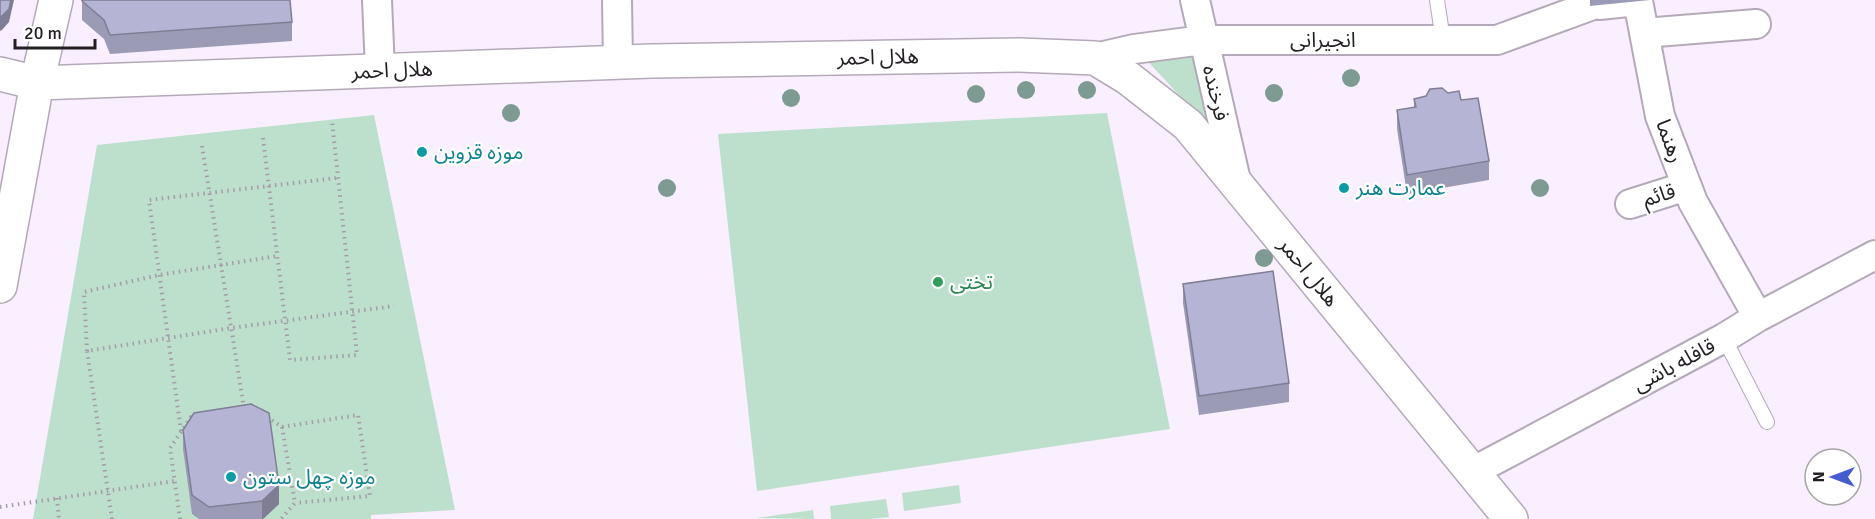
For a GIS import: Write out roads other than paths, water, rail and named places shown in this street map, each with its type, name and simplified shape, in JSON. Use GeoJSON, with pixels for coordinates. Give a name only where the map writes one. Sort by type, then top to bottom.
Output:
{"type":"FeatureCollection","features":[{"type":"Feature","properties":{"kind":"main road"},"geometry":{"type":"LineString","coordinates":[[0,286],[37,83],[56,0]]}},
{"type":"Feature","properties":{"kind":"main road","name":"هلال احمر"},"geometry":{"type":"LineString","coordinates":[[0,74],[37,83],[618,62],[1019,55],[1095,58],[1128,78],[1188,125],[1511,519]]}},
{"type":"Feature","properties":{"kind":"street"},"geometry":{"type":"LineString","coordinates":[[377,0],[380,70]]}},
{"type":"Feature","properties":{"kind":"street"},"geometry":{"type":"LineString","coordinates":[[617,0],[618,62]]}},
{"type":"Feature","properties":{"kind":"street","name":"فرخنده"},"geometry":{"type":"LineString","coordinates":[[1195,0],[1238,185]]}},
{"type":"Feature","properties":{"kind":"street","name":"رهنما"},"geometry":{"type":"LineString","coordinates":[[1590,3],[1638,1],[1660,116],[1694,202],[1758,317]]}},
{"type":"Feature","properties":{"kind":"street","name":"انجیرانی"},"geometry":{"type":"LineString","coordinates":[[1095,58],[1134,49],[1203,40],[1497,40],[1590,3]]}},
{"type":"Feature","properties":{"kind":"street"},"geometry":{"type":"LineString","coordinates":[[1644,33],[1756,24]]}},
{"type":"Feature","properties":{"kind":"street","name":"قائم"},"geometry":{"type":"LineString","coordinates":[[1630,204],[1687,186]]}},
{"type":"Feature","properties":{"kind":"street","name":"قافله باشی"},"geometry":{"type":"LineString","coordinates":[[1472,472],[1875,255]]}},
{"type":"Feature","properties":{"kind":"lane"},"geometry":{"type":"LineString","coordinates":[[1437,0],[1443,40]]}},
{"type":"Feature","properties":{"kind":"lane"},"geometry":{"type":"LineString","coordinates":[[1724,338],[1767,422]]}},
{"type":"Feature","properties":{"kind":"place","name":"موزه قزوین"},"geometry":{"type":"Point","coordinates":[422,152]}},
{"type":"Feature","properties":{"kind":"place","name":"عمارت هنر"},"geometry":{"type":"Point","coordinates":[1344,188]}},
{"type":"Feature","properties":{"kind":"place","name":"تختی"},"geometry":{"type":"Point","coordinates":[938,282]}},
{"type":"Feature","properties":{"kind":"place","name":"موزه چهل ستون"},"geometry":{"type":"Point","coordinates":[231,477]}}]}
